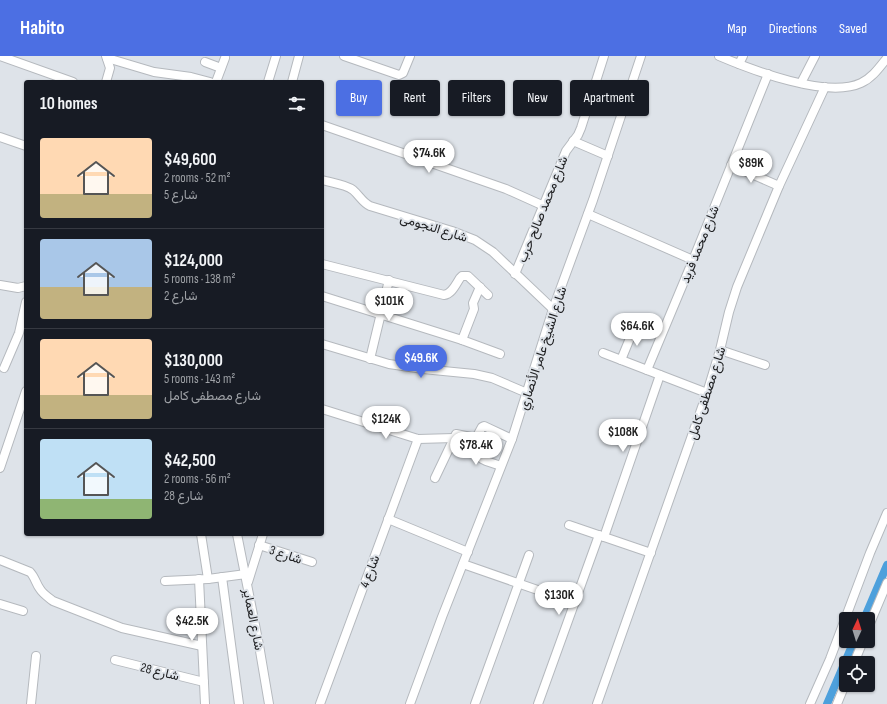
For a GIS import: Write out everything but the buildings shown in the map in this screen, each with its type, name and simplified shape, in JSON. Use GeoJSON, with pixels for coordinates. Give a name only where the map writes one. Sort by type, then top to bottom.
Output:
{"type":"FeatureCollection","features":[{"type":"Feature","properties":{"kind":"street"},"geometry":{"type":"LineString","coordinates":[[0,56],[67,80]]}},
{"type":"Feature","properties":{"kind":"street"},"geometry":{"type":"LineString","coordinates":[[269,80],[276,56]]}},
{"type":"Feature","properties":{"kind":"street"},"geometry":{"type":"LineString","coordinates":[[293,80],[299,56]]}},
{"type":"Feature","properties":{"kind":"street"},"geometry":{"type":"LineString","coordinates":[[344,56],[399,75],[403,73],[410,56]]}},
{"type":"Feature","properties":{"kind":"street","name":"شارع محمد صالح حرب"},"geometry":{"type":"LineString","coordinates":[[515,274],[566,151],[578,135],[584,121],[604,56]]}},
{"type":"Feature","properties":{"kind":"street","name":"شارع الشيخ عامر الأنصاري"},"geometry":{"type":"LineString","coordinates":[[410,704],[512,439],[553,309],[588,214],[641,56]]}},
{"type":"Feature","properties":{"kind":"street"},"geometry":{"type":"LineString","coordinates":[[719,56],[768,74],[801,83],[840,88],[860,83],[869,78],[877,71],[887,57]]}},
{"type":"Feature","properties":{"kind":"street"},"geometry":{"type":"LineString","coordinates":[[739,64],[743,56]]}},
{"type":"Feature","properties":{"kind":"street"},"geometry":{"type":"LineString","coordinates":[[801,83],[815,56]]}},
{"type":"Feature","properties":{"kind":"street"},"geometry":{"type":"LineString","coordinates":[[107,57],[110,68],[107,80]]}},
{"type":"Feature","properties":{"kind":"street"},"geometry":{"type":"LineString","coordinates":[[107,57],[154,72],[202,80]]}},
{"type":"Feature","properties":{"kind":"street"},"geometry":{"type":"LineString","coordinates":[[217,80],[225,58]]}},
{"type":"Feature","properties":{"kind":"street"},"geometry":{"type":"LineString","coordinates":[[205,62],[221,68]]}},
{"type":"Feature","properties":{"kind":"street","name":"شارع محمد فريد"},"geometry":{"type":"LineString","coordinates":[[647,370],[768,74]]}},
{"type":"Feature","properties":{"kind":"street","name":"شارع مصطفى كامل"},"geometry":{"type":"LineString","coordinates":[[597,704],[707,393],[736,287],[779,186],[825,87]]}},
{"type":"Feature","properties":{"kind":"street"},"geometry":{"type":"LineString","coordinates":[[324,126],[506,189],[544,206]]}},
{"type":"Feature","properties":{"kind":"street"},"geometry":{"type":"LineString","coordinates":[[0,137],[24,145]]}},
{"type":"Feature","properties":{"kind":"street"},"geometry":{"type":"LineString","coordinates":[[573,141],[608,156]]}},
{"type":"Feature","properties":{"kind":"street"},"geometry":{"type":"LineString","coordinates":[[731,164],[779,186]]}},
{"type":"Feature","properties":{"kind":"street","name":"شارع النجومى"},"geometry":{"type":"LineString","coordinates":[[324,181],[350,188],[357,193],[362,201],[370,206],[452,230],[475,240],[493,252],[553,309]]}},
{"type":"Feature","properties":{"kind":"street"},"geometry":{"type":"LineString","coordinates":[[588,214],[693,260]]}},
{"type":"Feature","properties":{"kind":"street"},"geometry":{"type":"LineString","coordinates":[[324,264],[446,295],[451,292],[460,278],[465,276],[470,277],[488,295]]}},
{"type":"Feature","properties":{"kind":"street"},"geometry":{"type":"LineString","coordinates":[[370,359],[389,280]]}},
{"type":"Feature","properties":{"kind":"street"},"geometry":{"type":"LineString","coordinates":[[0,285],[13,288],[24,286]]}},
{"type":"Feature","properties":{"kind":"street"},"geometry":{"type":"LineString","coordinates":[[462,340],[474,309],[473,303],[480,287]]}},
{"type":"Feature","properties":{"kind":"street"},"geometry":{"type":"LineString","coordinates":[[324,297],[462,340],[500,354]]}},
{"type":"Feature","properties":{"kind":"street"},"geometry":{"type":"LineString","coordinates":[[4,368],[19,333],[24,311]]}},
{"type":"Feature","properties":{"kind":"street"},"geometry":{"type":"LineString","coordinates":[[621,360],[635,326]]}},
{"type":"Feature","properties":{"kind":"street"},"geometry":{"type":"LineString","coordinates":[[324,345],[370,359],[402,366],[474,374],[492,378],[527,393]]}},
{"type":"Feature","properties":{"kind":"street"},"geometry":{"type":"LineString","coordinates":[[720,350],[765,365]]}},
{"type":"Feature","properties":{"kind":"street"},"geometry":{"type":"LineString","coordinates":[[603,353],[707,393]]}},
{"type":"Feature","properties":{"kind":"street"},"geometry":{"type":"LineString","coordinates":[[538,704],[574,602],[601,536],[660,375]]}},
{"type":"Feature","properties":{"kind":"street"},"geometry":{"type":"LineString","coordinates":[[0,468],[24,397]]}},
{"type":"Feature","properties":{"kind":"street"},"geometry":{"type":"LineString","coordinates":[[324,411],[418,439],[454,438]]}},
{"type":"Feature","properties":{"kind":"street"},"geometry":{"type":"LineString","coordinates":[[477,438],[481,428],[484,426],[512,439]]}},
{"type":"Feature","properties":{"kind":"street"},"geometry":{"type":"LineString","coordinates":[[435,478],[456,434],[477,438],[481,444],[482,459],[501,466]]}},
{"type":"Feature","properties":{"kind":"street","name":"شارع 4"},"geometry":{"type":"LineString","coordinates":[[320,704],[418,439]]}},
{"type":"Feature","properties":{"kind":"street"},"geometry":{"type":"LineString","coordinates":[[810,704],[830,659],[870,553],[887,513]]}},
{"type":"Feature","properties":{"kind":"street"},"geometry":{"type":"LineString","coordinates":[[388,519],[468,552]]}},
{"type":"Feature","properties":{"kind":"street"},"geometry":{"type":"LineString","coordinates":[[569,525],[651,553]]}},
{"type":"Feature","properties":{"kind":"street"},"geometry":{"type":"LineString","coordinates":[[201,536],[208,579]]}},
{"type":"Feature","properties":{"kind":"street","name":"شارع العماير"},"geometry":{"type":"LineString","coordinates":[[237,536],[259,645],[268,704]]}},
{"type":"Feature","properties":{"kind":"street"},"geometry":{"type":"LineString","coordinates":[[247,583],[262,536]]}},
{"type":"Feature","properties":{"kind":"street","name":"شارع 3"},"geometry":{"type":"LineString","coordinates":[[259,545],[312,562]]}},
{"type":"Feature","properties":{"kind":"street"},"geometry":{"type":"LineString","coordinates":[[475,704],[529,555]]}},
{"type":"Feature","properties":{"kind":"street"},"geometry":{"type":"LineString","coordinates":[[0,560],[30,572],[45,596],[53,601],[122,628],[202,646]]}},
{"type":"Feature","properties":{"kind":"street"},"geometry":{"type":"LineString","coordinates":[[463,564],[574,602]]}},
{"type":"Feature","properties":{"kind":"street"},"geometry":{"type":"LineString","coordinates":[[165,581],[208,579],[246,574]]}},
{"type":"Feature","properties":{"kind":"street"},"geometry":{"type":"LineString","coordinates":[[222,577],[239,704]]}},
{"type":"Feature","properties":{"kind":"street"},"geometry":{"type":"LineString","coordinates":[[199,579],[205,704]]}},
{"type":"Feature","properties":{"kind":"street"},"geometry":{"type":"LineString","coordinates":[[875,612],[887,583]]}},
{"type":"Feature","properties":{"kind":"street"},"geometry":{"type":"LineString","coordinates":[[0,604],[23,611]]}},
{"type":"Feature","properties":{"kind":"street"},"geometry":{"type":"LineString","coordinates":[[31,704],[36,656]]}},
{"type":"Feature","properties":{"kind":"street","name":"شارع 28"},"geometry":{"type":"LineString","coordinates":[[115,660],[204,682]]}},
{"type":"Feature","properties":{"kind":"street"},"geometry":{"type":"LineString","coordinates":[[837,704],[842,692]]}},
{"type":"Feature","properties":{"kind":"waterway"},"geometry":{"type":"LineString","coordinates":[[867,612],[887,565]]}},
{"type":"Feature","properties":{"kind":"waterway"},"geometry":{"type":"LineString","coordinates":[[827,704],[851,648]]}}]}
